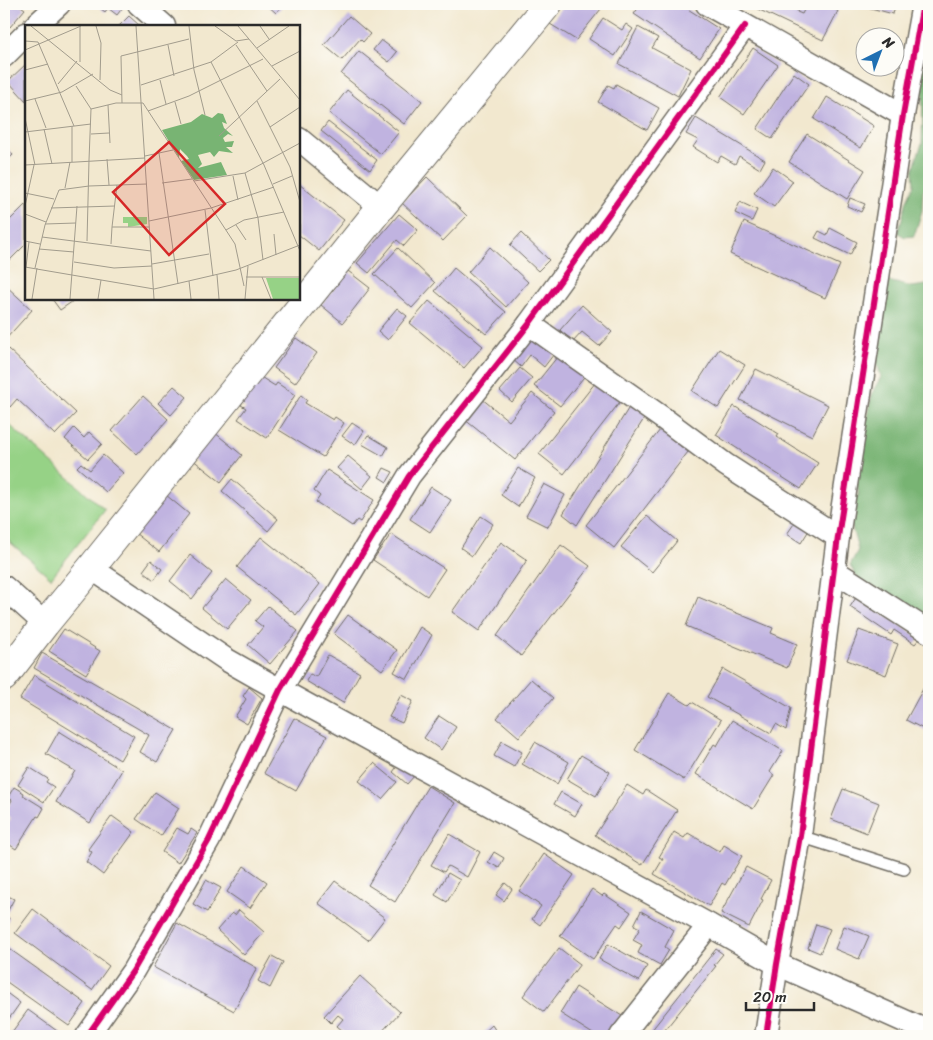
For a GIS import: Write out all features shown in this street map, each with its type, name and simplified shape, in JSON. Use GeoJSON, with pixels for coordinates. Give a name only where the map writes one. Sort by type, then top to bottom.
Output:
{"type":"FeatureCollection","features":[{"type":"Feature","properties":{"kind":"street"},"geometry":{"type":"LineString","coordinates":[[36,25],[59,4]]}},
{"type":"Feature","properties":{"kind":"street"},"geometry":{"type":"LineString","coordinates":[[139,4],[163,25]]}},
{"type":"Feature","properties":{"kind":"street"},"geometry":{"type":"LineString","coordinates":[[4,678],[45,624],[381,207],[548,4]]}},
{"type":"Feature","properties":{"kind":"street"},"geometry":{"type":"LineString","coordinates":[[707,4],[903,115]]}},
{"type":"Feature","properties":{"kind":"street"},"geometry":{"type":"LineString","coordinates":[[766,1036],[800,836],[838,537],[903,115],[923,4]]}},
{"type":"Feature","properties":{"kind":"street"},"geometry":{"type":"LineString","coordinates":[[87,1036],[133,971],[209,840],[280,690],[409,476],[529,324],[745,26]]}},
{"type":"Feature","properties":{"kind":"street"},"geometry":{"type":"LineString","coordinates":[[4,56],[25,35]]}},
{"type":"Feature","properties":{"kind":"street"},"geometry":{"type":"LineString","coordinates":[[300,140],[381,207]]}},
{"type":"Feature","properties":{"kind":"street"},"geometry":{"type":"LineString","coordinates":[[529,324],[726,465],[838,537]]}},
{"type":"Feature","properties":{"kind":"street"},"geometry":{"type":"LineString","coordinates":[[91,568],[227,660],[280,690],[710,925],[777,964],[929,1032]]}},
{"type":"Feature","properties":{"kind":"street"},"geometry":{"type":"LineString","coordinates":[[834,570],[929,632]]}},
{"type":"Feature","properties":{"kind":"street"},"geometry":{"type":"LineString","coordinates":[[4,587],[45,624]]}},
{"type":"Feature","properties":{"kind":"street"},"geometry":{"type":"LineString","coordinates":[[621,1036],[710,925]]}},
{"type":"Feature","properties":{"kind":"lane"},"geometry":{"type":"LineString","coordinates":[[800,836],[904,869]]}},
{"type":"Feature","properties":{"kind":"green space"},"geometry":{"type":"Polygon","coordinates":[[[929,50],[929,185],[923,190],[922,211],[914,236],[905,237],[898,233],[907,200],[914,185],[913,171],[922,144],[923,98],[919,69],[927,58],[929,50]]]}},
{"type":"Feature","properties":{"kind":"green space"},"geometry":{"type":"Polygon","coordinates":[[[888,281],[912,287],[926,285],[929,287],[929,632],[859,580],[850,565],[858,550],[851,524],[844,510],[859,495],[855,477],[870,402],[874,389],[881,377],[877,363],[877,347],[886,303],[880,289],[888,281]]]}},
{"type":"Feature","properties":{"kind":"green space"},"geometry":{"type":"Polygon","coordinates":[[[4,420],[105,510],[51,578],[4,537],[4,420]]]}},
{"type":"Feature","properties":{"kind":"building"},"geometry":{"type":"Polygon","coordinates":[[[4,4],[18,4],[25,9],[10,27],[4,21],[4,4]]]}},
{"type":"Feature","properties":{"kind":"building"},"geometry":{"type":"Polygon","coordinates":[[[95,4],[119,4],[123,7],[117,15],[108,8],[105,12],[95,4]]]}},
{"type":"Feature","properties":{"kind":"building"},"geometry":{"type":"Polygon","coordinates":[[[266,4],[284,4],[276,13],[266,4]]]}},
{"type":"Feature","properties":{"kind":"building"},"geometry":{"type":"Polygon","coordinates":[[[565,4],[605,4],[576,40],[550,24],[565,4]]]}},
{"type":"Feature","properties":{"kind":"building"},"geometry":{"type":"Polygon","coordinates":[[[641,4],[680,4],[719,29],[700,58],[634,14],[641,4]]]}},
{"type":"Feature","properties":{"kind":"building"},"geometry":{"type":"Polygon","coordinates":[[[747,4],[790,4],[799,8],[797,12],[802,14],[807,4],[823,4],[838,11],[823,40],[747,4]]]}},
{"type":"Feature","properties":{"kind":"building"},"geometry":{"type":"Polygon","coordinates":[[[856,4],[896,4],[893,14],[856,4]]]}},
{"type":"Feature","properties":{"kind":"building"},"geometry":{"type":"Polygon","coordinates":[[[129,16],[139,25],[120,25],[129,16]]]}},
{"type":"Feature","properties":{"kind":"building"},"geometry":{"type":"Polygon","coordinates":[[[349,16],[370,34],[363,42],[360,39],[342,60],[324,45],[349,16]]]}},
{"type":"Feature","properties":{"kind":"building"},"geometry":{"type":"Polygon","coordinates":[[[603,18],[622,30],[626,24],[633,29],[615,56],[589,39],[603,18]]]}},
{"type":"Feature","properties":{"kind":"building"},"geometry":{"type":"Polygon","coordinates":[[[638,27],[658,38],[652,48],[691,69],[678,96],[619,64],[638,27]]]}},
{"type":"Feature","properties":{"kind":"building"},"geometry":{"type":"Polygon","coordinates":[[[381,40],[397,52],[389,62],[373,50],[381,40]]]}},
{"type":"Feature","properties":{"kind":"building"},"geometry":{"type":"Polygon","coordinates":[[[753,48],[778,65],[744,114],[720,97],[753,48]]]}},
{"type":"Feature","properties":{"kind":"building"},"geometry":{"type":"Polygon","coordinates":[[[359,51],[422,101],[404,124],[341,74],[359,51]]]}},
{"type":"Feature","properties":{"kind":"building"},"geometry":{"type":"Polygon","coordinates":[[[25,65],[25,100],[8,81],[25,65]]]}},
{"type":"Feature","properties":{"kind":"building"},"geometry":{"type":"Polygon","coordinates":[[[794,73],[809,84],[772,139],[757,129],[794,73]]]}},
{"type":"Feature","properties":{"kind":"building"},"geometry":{"type":"Polygon","coordinates":[[[616,84],[659,108],[647,130],[598,102],[608,85],[614,88],[616,84]]]}},
{"type":"Feature","properties":{"kind":"building"},"geometry":{"type":"Polygon","coordinates":[[[347,90],[399,132],[381,154],[329,113],[347,90]]]}},
{"type":"Feature","properties":{"kind":"building"},"geometry":{"type":"Polygon","coordinates":[[[827,97],[874,126],[861,148],[814,119],[827,97]]]}},
{"type":"Feature","properties":{"kind":"building"},"geometry":{"type":"Polygon","coordinates":[[[696,118],[765,160],[760,169],[739,156],[735,164],[721,156],[717,162],[693,147],[698,140],[686,134],[696,118]]]}},
{"type":"Feature","properties":{"kind":"building"},"geometry":{"type":"Polygon","coordinates":[[[328,122],[377,160],[370,170],[321,131],[328,122]]]}},
{"type":"Feature","properties":{"kind":"building"},"geometry":{"type":"Polygon","coordinates":[[[807,134],[865,170],[847,199],[789,162],[807,134]]]}},
{"type":"Feature","properties":{"kind":"building"},"geometry":{"type":"Polygon","coordinates":[[[4,145],[13,155],[4,163],[4,145]]]}},
{"type":"Feature","properties":{"kind":"building"},"geometry":{"type":"Polygon","coordinates":[[[773,167],[793,181],[774,207],[754,193],[773,167]]]}},
{"type":"Feature","properties":{"kind":"building"},"geometry":{"type":"Polygon","coordinates":[[[427,177],[467,216],[443,241],[402,203],[427,177]]]}},
{"type":"Feature","properties":{"kind":"building"},"geometry":{"type":"Polygon","coordinates":[[[300,185],[344,220],[319,251],[300,236],[300,185]]]}},
{"type":"Feature","properties":{"kind":"building"},"geometry":{"type":"Polygon","coordinates":[[[850,198],[865,204],[861,212],[847,206],[850,198]]]}},
{"type":"Feature","properties":{"kind":"building"},"geometry":{"type":"Polygon","coordinates":[[[740,202],[757,210],[752,221],[735,213],[740,202]]]}},
{"type":"Feature","properties":{"kind":"building"},"geometry":{"type":"Polygon","coordinates":[[[25,205],[25,245],[6,264],[4,262],[4,226],[25,205]]]}},
{"type":"Feature","properties":{"kind":"building"},"geometry":{"type":"Polygon","coordinates":[[[399,214],[418,230],[404,246],[397,240],[369,273],[357,263],[399,214]]]}},
{"type":"Feature","properties":{"kind":"building"},"geometry":{"type":"Polygon","coordinates":[[[744,222],[840,265],[825,298],[730,254],[744,222]]]}},
{"type":"Feature","properties":{"kind":"building"},"geometry":{"type":"Polygon","coordinates":[[[830,228],[857,242],[850,255],[815,238],[819,231],[827,235],[830,228]]]}},
{"type":"Feature","properties":{"kind":"building"},"geometry":{"type":"Polygon","coordinates":[[[521,233],[549,260],[538,271],[510,245],[521,233]]]}},
{"type":"Feature","properties":{"kind":"building"},"geometry":{"type":"Polygon","coordinates":[[[490,247],[528,282],[506,307],[468,272],[490,247]]]}},
{"type":"Feature","properties":{"kind":"building"},"geometry":{"type":"Polygon","coordinates":[[[398,248],[435,283],[412,308],[374,274],[398,248]]]}},
{"type":"Feature","properties":{"kind":"building"},"geometry":{"type":"Polygon","coordinates":[[[454,268],[506,312],[486,334],[435,291],[454,268]]]}},
{"type":"Feature","properties":{"kind":"building"},"geometry":{"type":"Polygon","coordinates":[[[348,271],[370,288],[343,323],[321,305],[348,271]]]}},
{"type":"Feature","properties":{"kind":"building"},"geometry":{"type":"Polygon","coordinates":[[[4,284],[32,310],[4,341],[4,284]]]}},
{"type":"Feature","properties":{"kind":"building"},"geometry":{"type":"Polygon","coordinates":[[[53,300],[75,300],[60,310],[53,300]]]}},
{"type":"Feature","properties":{"kind":"building"},"geometry":{"type":"Polygon","coordinates":[[[429,301],[483,346],[464,368],[410,323],[429,301]]]}},
{"type":"Feature","properties":{"kind":"building"},"geometry":{"type":"Polygon","coordinates":[[[582,305],[612,332],[599,346],[582,332],[573,342],[560,330],[582,305]]]}},
{"type":"Feature","properties":{"kind":"building"},"geometry":{"type":"Polygon","coordinates":[[[397,308],[407,316],[388,340],[378,331],[397,308]]]}},
{"type":"Feature","properties":{"kind":"building"},"geometry":{"type":"Polygon","coordinates":[[[533,329],[557,350],[544,367],[530,355],[521,367],[510,357],[533,329]]]}},
{"type":"Feature","properties":{"kind":"building"},"geometry":{"type":"Polygon","coordinates":[[[296,338],[317,353],[295,383],[274,368],[296,338]]]}},
{"type":"Feature","properties":{"kind":"building"},"geometry":{"type":"Polygon","coordinates":[[[8,349],[76,413],[55,435],[17,399],[10,407],[4,401],[4,354],[8,349]]]}},
{"type":"Feature","properties":{"kind":"building"},"geometry":{"type":"Polygon","coordinates":[[[719,349],[745,365],[718,408],[692,391],[719,349]]]}},
{"type":"Feature","properties":{"kind":"building"},"geometry":{"type":"Polygon","coordinates":[[[562,351],[588,372],[560,406],[534,386],[562,351]]]}},
{"type":"Feature","properties":{"kind":"building"},"geometry":{"type":"Polygon","coordinates":[[[520,368],[532,378],[512,402],[500,391],[520,368]]]}},
{"type":"Feature","properties":{"kind":"building"},"geometry":{"type":"Polygon","coordinates":[[[756,369],[828,405],[812,436],[740,400],[756,369]]]}},
{"type":"Feature","properties":{"kind":"building"},"geometry":{"type":"Polygon","coordinates":[[[259,376],[275,386],[277,383],[295,395],[267,438],[238,419],[246,408],[241,405],[259,376]]]}},
{"type":"Feature","properties":{"kind":"building"},"geometry":{"type":"Polygon","coordinates":[[[599,378],[623,398],[564,474],[539,454],[599,378]]]}},
{"type":"Feature","properties":{"kind":"building"},"geometry":{"type":"Polygon","coordinates":[[[174,386],[187,397],[171,415],[158,403],[174,386]]]}},
{"type":"Feature","properties":{"kind":"building"},"geometry":{"type":"Polygon","coordinates":[[[532,393],[554,411],[515,460],[464,419],[481,398],[509,421],[532,393]]]}},
{"type":"Feature","properties":{"kind":"building"},"geometry":{"type":"Polygon","coordinates":[[[301,395],[307,400],[305,403],[333,420],[335,417],[344,423],[323,457],[279,430],[301,395]]]}},
{"type":"Feature","properties":{"kind":"building"},"geometry":{"type":"Polygon","coordinates":[[[143,396],[168,419],[137,454],[112,431],[143,396]]]}},
{"type":"Feature","properties":{"kind":"building"},"geometry":{"type":"Polygon","coordinates":[[[633,401],[647,414],[577,525],[563,514],[633,401]]]}},
{"type":"Feature","properties":{"kind":"building"},"geometry":{"type":"Polygon","coordinates":[[[734,406],[779,434],[777,437],[818,463],[801,489],[716,435],[734,406]]]}},
{"type":"Feature","properties":{"kind":"building"},"geometry":{"type":"Polygon","coordinates":[[[352,423],[364,431],[355,445],[342,436],[352,423]]]}},
{"type":"Feature","properties":{"kind":"building"},"geometry":{"type":"Polygon","coordinates":[[[74,428],[84,438],[89,432],[102,444],[88,459],[65,439],[74,428]]]}},
{"type":"Feature","properties":{"kind":"building"},"geometry":{"type":"Polygon","coordinates":[[[660,430],[688,452],[614,548],[586,525],[660,430]]]}},
{"type":"Feature","properties":{"kind":"building"},"geometry":{"type":"Polygon","coordinates":[[[214,432],[242,455],[221,482],[192,459],[214,432]]]}},
{"type":"Feature","properties":{"kind":"building"},"geometry":{"type":"Polygon","coordinates":[[[368,435],[388,447],[383,456],[362,444],[368,435]]]}},
{"type":"Feature","properties":{"kind":"building"},"geometry":{"type":"Polygon","coordinates":[[[103,455],[123,473],[106,492],[77,467],[81,463],[90,470],[103,455]]]}},
{"type":"Feature","properties":{"kind":"building"},"geometry":{"type":"Polygon","coordinates":[[[348,456],[372,476],[362,489],[337,468],[348,456]]]}},
{"type":"Feature","properties":{"kind":"building"},"geometry":{"type":"Polygon","coordinates":[[[384,468],[393,472],[387,482],[379,477],[384,468]]]}},
{"type":"Feature","properties":{"kind":"building"},"geometry":{"type":"Polygon","coordinates":[[[518,468],[535,478],[518,507],[501,495],[518,468]]]}},
{"type":"Feature","properties":{"kind":"building"},"geometry":{"type":"Polygon","coordinates":[[[327,470],[374,500],[360,522],[357,520],[352,526],[316,502],[320,496],[314,491],[327,470]]]}},
{"type":"Feature","properties":{"kind":"building"},"geometry":{"type":"Polygon","coordinates":[[[232,479],[278,519],[268,531],[222,491],[232,479]]]}},
{"type":"Feature","properties":{"kind":"building"},"geometry":{"type":"Polygon","coordinates":[[[544,484],[565,495],[548,527],[526,516],[544,484]]]}},
{"type":"Feature","properties":{"kind":"building"},"geometry":{"type":"Polygon","coordinates":[[[431,487],[451,500],[430,532],[410,519],[431,487]]]}},
{"type":"Feature","properties":{"kind":"building"},"geometry":{"type":"Polygon","coordinates":[[[166,495],[189,514],[159,552],[135,533],[166,495]]]}},
{"type":"Feature","properties":{"kind":"building"},"geometry":{"type":"Polygon","coordinates":[[[481,516],[493,524],[472,556],[461,548],[481,516]]]}},
{"type":"Feature","properties":{"kind":"building"},"geometry":{"type":"Polygon","coordinates":[[[647,516],[677,541],[652,572],[621,547],[647,516]]]}},
{"type":"Feature","properties":{"kind":"building"},"geometry":{"type":"Polygon","coordinates":[[[798,518],[811,527],[801,543],[787,534],[798,518]]]}},
{"type":"Feature","properties":{"kind":"building"},"geometry":{"type":"Polygon","coordinates":[[[391,534],[445,569],[427,596],[373,560],[391,534]]]}},
{"type":"Feature","properties":{"kind":"building"},"geometry":{"type":"Polygon","coordinates":[[[261,537],[320,584],[296,615],[237,567],[261,537]]]}},
{"type":"Feature","properties":{"kind":"building"},"geometry":{"type":"Polygon","coordinates":[[[501,542],[527,560],[479,631],[452,612],[501,542]]]}},
{"type":"Feature","properties":{"kind":"building"},"geometry":{"type":"Polygon","coordinates":[[[561,545],[590,566],[521,656],[497,636],[561,545]]]}},
{"type":"Feature","properties":{"kind":"building"},"geometry":{"type":"Polygon","coordinates":[[[190,555],[212,573],[192,599],[170,581],[190,555]]]}},
{"type":"Feature","properties":{"kind":"building"},"geometry":{"type":"Polygon","coordinates":[[[151,560],[162,569],[154,580],[143,571],[151,560]]]}},
{"type":"Feature","properties":{"kind":"building"},"geometry":{"type":"Polygon","coordinates":[[[226,579],[251,600],[227,629],[202,608],[226,579]]]}},
{"type":"Feature","properties":{"kind":"building"},"geometry":{"type":"Polygon","coordinates":[[[857,596],[920,638],[915,644],[894,630],[891,635],[850,607],[857,596]]]}},
{"type":"Feature","properties":{"kind":"building"},"geometry":{"type":"Polygon","coordinates":[[[698,597],[773,628],[771,633],[797,644],[787,668],[686,626],[698,597]]]}},
{"type":"Feature","properties":{"kind":"building"},"geometry":{"type":"Polygon","coordinates":[[[268,606],[298,631],[270,664],[248,645],[263,627],[255,621],[268,606]]]}},
{"type":"Feature","properties":{"kind":"building"},"geometry":{"type":"Polygon","coordinates":[[[348,615],[397,650],[382,670],[334,634],[348,615]]]}},
{"type":"Feature","properties":{"kind":"building"},"geometry":{"type":"Polygon","coordinates":[[[420,627],[432,635],[407,679],[394,672],[420,627]]]}},
{"type":"Feature","properties":{"kind":"building"},"geometry":{"type":"Polygon","coordinates":[[[64,629],[100,651],[86,674],[49,651],[64,629]]]}},
{"type":"Feature","properties":{"kind":"building"},"geometry":{"type":"Polygon","coordinates":[[[859,630],[898,644],[886,675],[847,660],[859,630]]]}},
{"type":"Feature","properties":{"kind":"building"},"geometry":{"type":"Polygon","coordinates":[[[42,653],[176,730],[157,762],[140,752],[149,735],[34,668],[42,653]]]}},
{"type":"Feature","properties":{"kind":"building"},"geometry":{"type":"Polygon","coordinates":[[[328,655],[360,673],[343,703],[306,681],[310,674],[316,677],[328,655]]]}},
{"type":"Feature","properties":{"kind":"building"},"geometry":{"type":"Polygon","coordinates":[[[723,669],[791,708],[786,730],[776,724],[771,733],[707,697],[723,669]]]}},
{"type":"Feature","properties":{"kind":"building"},"geometry":{"type":"Polygon","coordinates":[[[34,675],[134,736],[120,760],[20,699],[34,675]]]}},
{"type":"Feature","properties":{"kind":"building"},"geometry":{"type":"Polygon","coordinates":[[[531,679],[553,698],[519,737],[497,718],[531,679]]]}},
{"type":"Feature","properties":{"kind":"building"},"geometry":{"type":"Polygon","coordinates":[[[249,687],[262,698],[247,724],[235,717],[246,699],[243,696],[249,687]]]}},
{"type":"Feature","properties":{"kind":"building"},"geometry":{"type":"Polygon","coordinates":[[[924,687],[929,690],[929,732],[906,720],[924,687]]]}},
{"type":"Feature","properties":{"kind":"building"},"geometry":{"type":"Polygon","coordinates":[[[669,693],[689,705],[692,702],[721,720],[684,780],[635,750],[669,693]]]}},
{"type":"Feature","properties":{"kind":"building"},"geometry":{"type":"Polygon","coordinates":[[[401,695],[413,701],[402,723],[389,717],[401,695]]]}},
{"type":"Feature","properties":{"kind":"building"},"geometry":{"type":"Polygon","coordinates":[[[439,716],[456,727],[441,750],[424,738],[439,716]]]}},
{"type":"Feature","properties":{"kind":"building"},"geometry":{"type":"Polygon","coordinates":[[[294,718],[327,736],[296,791],[264,773],[294,718]]]}},
{"type":"Feature","properties":{"kind":"building"},"geometry":{"type":"Polygon","coordinates":[[[732,720],[783,751],[770,772],[774,775],[753,809],[696,774],[714,744],[717,746],[732,720]]]}},
{"type":"Feature","properties":{"kind":"building"},"geometry":{"type":"Polygon","coordinates":[[[59,731],[122,770],[90,823],[56,802],[75,771],[46,754],[59,731]]]}},
{"type":"Feature","properties":{"kind":"building"},"geometry":{"type":"Polygon","coordinates":[[[502,741],[522,752],[514,767],[494,756],[502,741]]]}},
{"type":"Feature","properties":{"kind":"building"},"geometry":{"type":"Polygon","coordinates":[[[535,742],[569,762],[557,784],[522,764],[535,742]]]}},
{"type":"Feature","properties":{"kind":"building"},"geometry":{"type":"Polygon","coordinates":[[[581,755],[610,772],[596,796],[567,779],[581,755]]]}},
{"type":"Feature","properties":{"kind":"building"},"geometry":{"type":"Polygon","coordinates":[[[374,763],[397,782],[382,799],[359,781],[374,763]]]}},
{"type":"Feature","properties":{"kind":"building"},"geometry":{"type":"Polygon","coordinates":[[[399,764],[415,775],[407,784],[393,772],[399,764]]]}},
{"type":"Feature","properties":{"kind":"building"},"geometry":{"type":"Polygon","coordinates":[[[29,767],[48,779],[46,782],[54,787],[44,802],[18,785],[29,767]]]}},
{"type":"Feature","properties":{"kind":"building"},"geometry":{"type":"Polygon","coordinates":[[[627,785],[643,795],[646,790],[677,810],[642,865],[595,835],[627,785]]]}},
{"type":"Feature","properties":{"kind":"building"},"geometry":{"type":"Polygon","coordinates":[[[428,786],[455,803],[395,902],[368,885],[428,786]]]}},
{"type":"Feature","properties":{"kind":"building"},"geometry":{"type":"Polygon","coordinates":[[[14,787],[44,808],[16,849],[4,841],[4,830],[11,818],[4,814],[12,800],[8,797],[14,787]]]}},
{"type":"Feature","properties":{"kind":"building"},"geometry":{"type":"Polygon","coordinates":[[[843,789],[879,803],[867,833],[831,819],[843,789]]]}},
{"type":"Feature","properties":{"kind":"building"},"geometry":{"type":"Polygon","coordinates":[[[155,792],[179,808],[161,836],[136,819],[155,792]]]}},
{"type":"Feature","properties":{"kind":"building"},"geometry":{"type":"Polygon","coordinates":[[[561,792],[582,804],[575,816],[554,804],[561,792]]]}},
{"type":"Feature","properties":{"kind":"building"},"geometry":{"type":"Polygon","coordinates":[[[112,816],[134,832],[103,875],[86,862],[92,852],[88,849],[112,816]]]}},
{"type":"Feature","properties":{"kind":"building"},"geometry":{"type":"Polygon","coordinates":[[[177,828],[188,834],[191,829],[197,833],[178,863],[162,852],[177,828]]]}},
{"type":"Feature","properties":{"kind":"building"},"geometry":{"type":"Polygon","coordinates":[[[674,832],[684,838],[688,833],[720,852],[724,845],[742,856],[725,885],[722,883],[709,906],[654,874],[663,859],[659,857],[674,832]]]}},
{"type":"Feature","properties":{"kind":"building"},"geometry":{"type":"Polygon","coordinates":[[[449,834],[480,852],[467,877],[448,866],[444,872],[431,865],[449,834]]]}},
{"type":"Feature","properties":{"kind":"building"},"geometry":{"type":"Polygon","coordinates":[[[494,852],[504,858],[499,868],[488,862],[494,852]]]}},
{"type":"Feature","properties":{"kind":"building"},"geometry":{"type":"Polygon","coordinates":[[[544,854],[574,875],[540,925],[532,919],[541,906],[519,891],[544,854]]]}},
{"type":"Feature","properties":{"kind":"building"},"geometry":{"type":"Polygon","coordinates":[[[244,866],[267,882],[250,908],[227,892],[244,866]]]}},
{"type":"Feature","properties":{"kind":"building"},"geometry":{"type":"Polygon","coordinates":[[[746,867],[771,880],[749,927],[721,913],[746,867]]]}},
{"type":"Feature","properties":{"kind":"building"},"geometry":{"type":"Polygon","coordinates":[[[448,873],[460,880],[447,902],[435,895],[448,873]]]}},
{"type":"Feature","properties":{"kind":"building"},"geometry":{"type":"Polygon","coordinates":[[[206,880],[221,888],[207,912],[193,904],[206,880]]]}},
{"type":"Feature","properties":{"kind":"building"},"geometry":{"type":"Polygon","coordinates":[[[335,881],[385,918],[368,940],[318,903],[335,881]]]}},
{"type":"Feature","properties":{"kind":"building"},"geometry":{"type":"Polygon","coordinates":[[[505,883],[512,889],[504,901],[496,895],[505,883]]]}},
{"type":"Feature","properties":{"kind":"building"},"geometry":{"type":"Polygon","coordinates":[[[592,889],[602,896],[604,894],[631,912],[621,927],[617,924],[593,959],[560,936],[592,889]]]}},
{"type":"Feature","properties":{"kind":"building"},"geometry":{"type":"Polygon","coordinates":[[[4,894],[14,899],[5,916],[9,918],[4,928],[4,894]]]}},
{"type":"Feature","properties":{"kind":"building"},"geometry":{"type":"Polygon","coordinates":[[[33,909],[109,966],[92,990],[15,933],[33,909]]]}},
{"type":"Feature","properties":{"kind":"building"},"geometry":{"type":"Polygon","coordinates":[[[239,910],[264,932],[244,955],[217,930],[232,913],[235,915],[239,910]]]}},
{"type":"Feature","properties":{"kind":"building"},"geometry":{"type":"Polygon","coordinates":[[[641,911],[674,930],[665,947],[669,950],[660,965],[638,953],[642,945],[633,940],[640,928],[634,925],[641,911]]]}},
{"type":"Feature","properties":{"kind":"building"},"geometry":{"type":"Polygon","coordinates":[[[177,923],[257,968],[234,1011],[153,967],[177,923]]]}},
{"type":"Feature","properties":{"kind":"building"},"geometry":{"type":"Polygon","coordinates":[[[816,924],[830,929],[820,953],[808,948],[816,924]]]}},
{"type":"Feature","properties":{"kind":"building"},"geometry":{"type":"Polygon","coordinates":[[[844,926],[869,936],[859,959],[835,949],[844,926]]]}},
{"type":"Feature","properties":{"kind":"building"},"geometry":{"type":"Polygon","coordinates":[[[608,944],[647,966],[639,981],[599,959],[608,944]]]}},
{"type":"Feature","properties":{"kind":"building"},"geometry":{"type":"Polygon","coordinates":[[[4,945],[85,1003],[69,1026],[4,980],[4,945]]]}},
{"type":"Feature","properties":{"kind":"building"},"geometry":{"type":"Polygon","coordinates":[[[559,948],[580,964],[544,1012],[523,996],[559,948]]]}},
{"type":"Feature","properties":{"kind":"building"},"geometry":{"type":"Polygon","coordinates":[[[716,949],[723,954],[714,965],[716,966],[660,1036],[647,1036],[716,949]]]}},
{"type":"Feature","properties":{"kind":"building"},"geometry":{"type":"Polygon","coordinates":[[[272,956],[283,962],[270,988],[258,981],[272,956]]]}},
{"type":"Feature","properties":{"kind":"building"},"geometry":{"type":"Polygon","coordinates":[[[360,976],[400,1012],[378,1036],[349,1036],[337,1026],[343,1019],[338,1015],[331,1023],[324,1016],[360,976]]]}},
{"type":"Feature","properties":{"kind":"building"},"geometry":{"type":"Polygon","coordinates":[[[576,987],[622,1016],[609,1036],[596,1036],[560,1013],[576,987]]]}},
{"type":"Feature","properties":{"kind":"building"},"geometry":{"type":"Polygon","coordinates":[[[4,991],[20,1003],[6,1023],[4,1021],[4,991]]]}},
{"type":"Feature","properties":{"kind":"building"},"geometry":{"type":"Polygon","coordinates":[[[28,1010],[64,1036],[9,1036],[28,1010]]]}},
{"type":"Feature","properties":{"kind":"building"},"geometry":{"type":"Polygon","coordinates":[[[492,1025],[499,1036],[480,1036],[492,1025]]]}},
{"type":"Feature","properties":{"kind":"cycle path"},"geometry":{"type":"LineString","coordinates":[[766,1036],[800,836],[838,537],[903,115],[923,4]]}},
{"type":"Feature","properties":{"kind":"cycle path"},"geometry":{"type":"LineString","coordinates":[[87,1036],[133,971],[209,840],[280,690],[409,476],[529,324],[745,26]]}}]}
